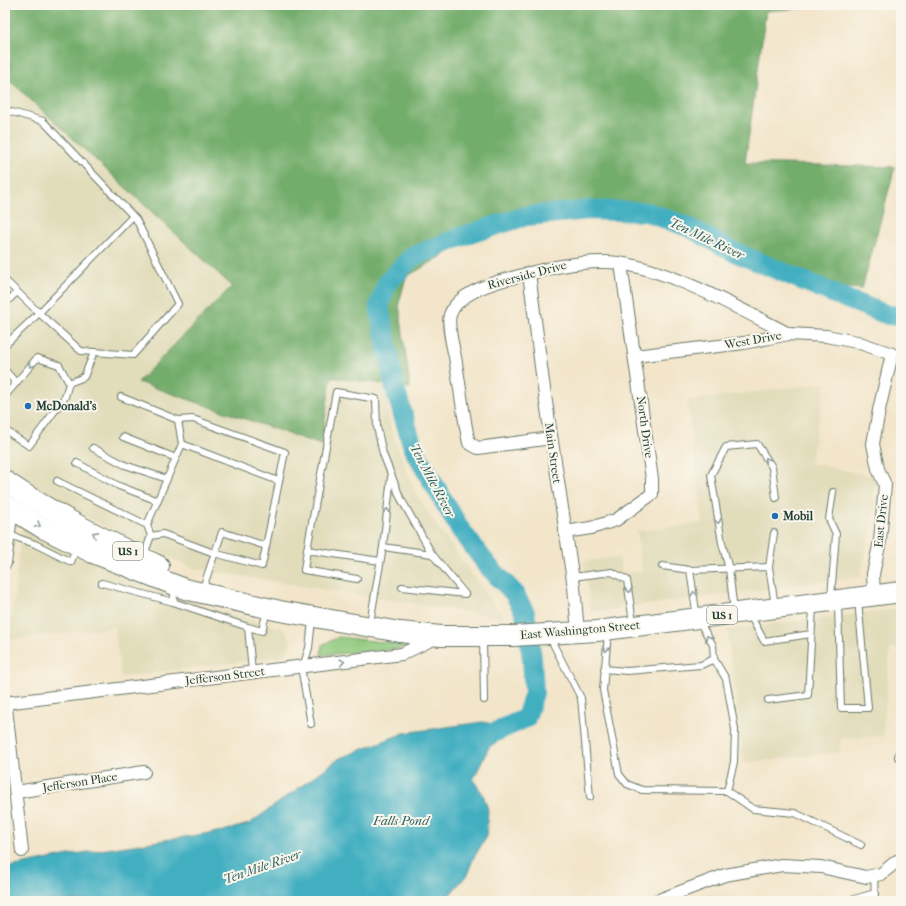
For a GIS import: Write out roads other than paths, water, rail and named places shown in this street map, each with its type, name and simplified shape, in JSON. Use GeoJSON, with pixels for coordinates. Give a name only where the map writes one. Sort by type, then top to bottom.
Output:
{"type":"FeatureCollection","features":[{"type":"Feature","properties":{"kind":"main road","name":"East Washington Street"},"geometry":{"type":"LineString","coordinates":[[5,481],[38,503],[142,558],[204,585],[263,607]]}},
{"type":"Feature","properties":{"kind":"main road","name":"East Washington Street"},"geometry":{"type":"LineString","coordinates":[[8,507],[41,527],[174,594],[263,607],[400,632],[441,636],[513,636],[578,632],[742,613],[901,592]]}},
{"type":"Feature","properties":{"kind":"street","name":"Riverside Drive"},"geometry":{"type":"LineString","coordinates":[[551,438],[478,448],[469,443],[451,337],[450,315],[462,299],[487,284],[570,263],[604,261],[669,277],[727,302],[789,334]]}},
{"type":"Feature","properties":{"kind":"street","name":"North Drive"},"geometry":{"type":"LineString","coordinates":[[565,532],[591,528],[616,520],[652,494],[652,479],[621,264]]}},
{"type":"Feature","properties":{"kind":"street","name":"Main Street"},"geometry":{"type":"LineString","coordinates":[[529,273],[551,438],[572,577],[578,632]]}},
{"type":"Feature","properties":{"kind":"street","name":"West Drive"},"geometry":{"type":"LineString","coordinates":[[635,356],[744,343],[789,334],[826,336],[857,342],[892,354]]}},
{"type":"Feature","properties":{"kind":"street","name":"East Drive"},"geometry":{"type":"LineString","coordinates":[[866,596],[873,574],[880,542],[885,485],[878,469],[874,444],[879,410],[892,354]]}},
{"type":"Feature","properties":{"kind":"street"},"geometry":{"type":"LineString","coordinates":[[5,563],[8,507]]}},
{"type":"Feature","properties":{"kind":"street","name":"Jefferson Street"},"geometry":{"type":"LineString","coordinates":[[5,703],[402,654],[441,636]]}},
{"type":"Feature","properties":{"kind":"street"},"geometry":{"type":"LineString","coordinates":[[5,699],[22,851]]}},
{"type":"Feature","properties":{"kind":"street","name":"Jefferson Place"},"geometry":{"type":"LineString","coordinates":[[16,792],[144,772]]}},
{"type":"Feature","properties":{"kind":"street"},"geometry":{"type":"LineString","coordinates":[[656,901],[725,875],[782,865],[821,867],[866,877],[881,874],[897,861],[901,860]]}},
{"type":"Feature","properties":{"kind":"lane"},"geometry":{"type":"LineString","coordinates":[[5,110],[43,121],[133,216],[178,304],[133,355],[81,351],[5,280]]}},
{"type":"Feature","properties":{"kind":"lane"},"geometry":{"type":"LineString","coordinates":[[5,345],[39,313],[133,216]]}},
{"type":"Feature","properties":{"kind":"lane"},"geometry":{"type":"LineString","coordinates":[[5,304],[18,292]]}},
{"type":"Feature","properties":{"kind":"lane"},"geometry":{"type":"LineString","coordinates":[[69,383],[84,377],[94,352]]}},
{"type":"Feature","properties":{"kind":"lane"},"geometry":{"type":"LineString","coordinates":[[5,396],[37,358],[59,365],[69,383],[65,397],[29,446],[5,430]]}},
{"type":"Feature","properties":{"kind":"lane"},"geometry":{"type":"LineString","coordinates":[[5,370],[16,383]]}},
{"type":"Feature","properties":{"kind":"lane"},"geometry":{"type":"LineString","coordinates":[[357,579],[304,570],[336,392],[376,399],[377,427],[391,476],[412,521],[432,554],[465,594],[402,587]]}},
{"type":"Feature","properties":{"kind":"lane"},"geometry":{"type":"LineString","coordinates":[[121,397],[178,420],[194,419],[285,452],[262,566],[214,553],[163,534],[151,536]]}},
{"type":"Feature","properties":{"kind":"lane"},"geometry":{"type":"LineString","coordinates":[[147,525],[182,444],[178,420]]}},
{"type":"Feature","properties":{"kind":"lane"},"geometry":{"type":"LineString","coordinates":[[124,437],[176,458]]}},
{"type":"Feature","properties":{"kind":"lane"},"geometry":{"type":"LineString","coordinates":[[182,444],[278,481]]}},
{"type":"Feature","properties":{"kind":"lane"},"geometry":{"type":"LineString","coordinates":[[776,498],[772,468],[757,444],[726,447],[711,475],[722,542],[742,613],[764,641],[811,634]]}},
{"type":"Feature","properties":{"kind":"lane"},"geometry":{"type":"LineString","coordinates":[[93,448],[125,464],[167,479]]}},
{"type":"Feature","properties":{"kind":"lane"},"geometry":{"type":"LineString","coordinates":[[77,463],[119,486],[158,501]]}},
{"type":"Feature","properties":{"kind":"lane"},"geometry":{"type":"LineString","coordinates":[[370,627],[383,547],[391,476]]}},
{"type":"Feature","properties":{"kind":"lane"},"geometry":{"type":"LineString","coordinates":[[57,481],[147,525],[151,536],[142,558]]}},
{"type":"Feature","properties":{"kind":"lane"},"geometry":{"type":"LineString","coordinates":[[833,492],[829,519],[836,534],[827,601],[841,708],[868,708],[866,596]]}},
{"type":"Feature","properties":{"kind":"lane"},"geometry":{"type":"LineString","coordinates":[[204,585],[222,532],[266,546]]}},
{"type":"Feature","properties":{"kind":"lane"},"geometry":{"type":"LineString","coordinates":[[7,534],[35,544],[71,562],[77,545]]}},
{"type":"Feature","properties":{"kind":"lane"},"geometry":{"type":"LineString","coordinates":[[774,534],[769,567],[776,608]]}},
{"type":"Feature","properties":{"kind":"lane"},"geometry":{"type":"LineString","coordinates":[[383,547],[432,554]]}},
{"type":"Feature","properties":{"kind":"lane"},"geometry":{"type":"LineString","coordinates":[[307,550],[380,561]]}},
{"type":"Feature","properties":{"kind":"lane"},"geometry":{"type":"LineString","coordinates":[[662,566],[690,570],[769,567]]}},
{"type":"Feature","properties":{"kind":"lane"},"geometry":{"type":"LineString","coordinates":[[690,570],[697,618],[713,645],[714,659],[726,679],[736,729],[734,762],[727,791]]}},
{"type":"Feature","properties":{"kind":"lane"},"geometry":{"type":"LineString","coordinates":[[572,577],[612,572],[627,580],[634,626]]}},
{"type":"Feature","properties":{"kind":"lane"},"geometry":{"type":"LineString","coordinates":[[102,583],[174,594],[248,627],[262,631],[263,607]]}},
{"type":"Feature","properties":{"kind":"lane"},"geometry":{"type":"LineString","coordinates":[[768,700],[808,695],[811,634],[827,601]]}},
{"type":"Feature","properties":{"kind":"lane"},"geometry":{"type":"LineString","coordinates":[[311,724],[302,667],[311,636],[312,617]]}},
{"type":"Feature","properties":{"kind":"lane"},"geometry":{"type":"LineString","coordinates":[[248,627],[252,672]]}},
{"type":"Feature","properties":{"kind":"lane"},"geometry":{"type":"LineString","coordinates":[[609,629],[603,690],[619,774],[627,784],[642,790],[727,791],[753,809],[795,813],[861,845]]}},
{"type":"Feature","properties":{"kind":"lane"},"geometry":{"type":"LineString","coordinates":[[483,635],[484,700]]}},
{"type":"Feature","properties":{"kind":"lane"},"geometry":{"type":"LineString","coordinates":[[545,635],[581,698],[590,797]]}},
{"type":"Feature","properties":{"kind":"lane"},"geometry":{"type":"LineString","coordinates":[[604,669],[627,671],[701,665],[714,659]]}},
{"type":"Feature","properties":{"kind":"lane"},"geometry":{"type":"LineString","coordinates":[[901,744],[898,757],[901,757]]}},
{"type":"Feature","properties":{"kind":"lane"},"geometry":{"type":"LineString","coordinates":[[874,875],[875,901]]}},
{"type":"Feature","properties":{"kind":"lane"},"geometry":{"type":"LineString","coordinates":[[847,901],[874,893]]}},
{"type":"Feature","properties":{"kind":"water","name":"Falls Pond"},"geometry":{"type":"Polygon","coordinates":[[[482,722],[496,725],[506,736],[489,747],[473,780],[483,794],[488,810],[486,838],[473,859],[467,875],[444,901],[5,901],[5,868],[69,855],[223,831],[249,824],[340,758],[404,733],[482,722]]]}},
{"type":"Feature","properties":{"kind":"waterway","name":"Ten Mile River"},"geometry":{"type":"LineString","coordinates":[[478,740],[526,718],[534,693],[532,658],[525,613],[514,593],[488,566],[460,529],[414,450],[395,389],[379,306],[387,283],[412,257],[463,236],[526,216],[589,210],[647,212],[688,227],[732,251],[849,300],[888,315],[901,316]]}},
{"type":"Feature","properties":{"kind":"waterway"},"geometry":{"type":"LineString","coordinates":[[899,315],[901,307]]}},
{"type":"Feature","properties":{"kind":"place","name":"McDonald's"},"geometry":{"type":"Point","coordinates":[28,406]}},
{"type":"Feature","properties":{"kind":"place","name":"Mobil"},"geometry":{"type":"Point","coordinates":[775,516]}}]}
